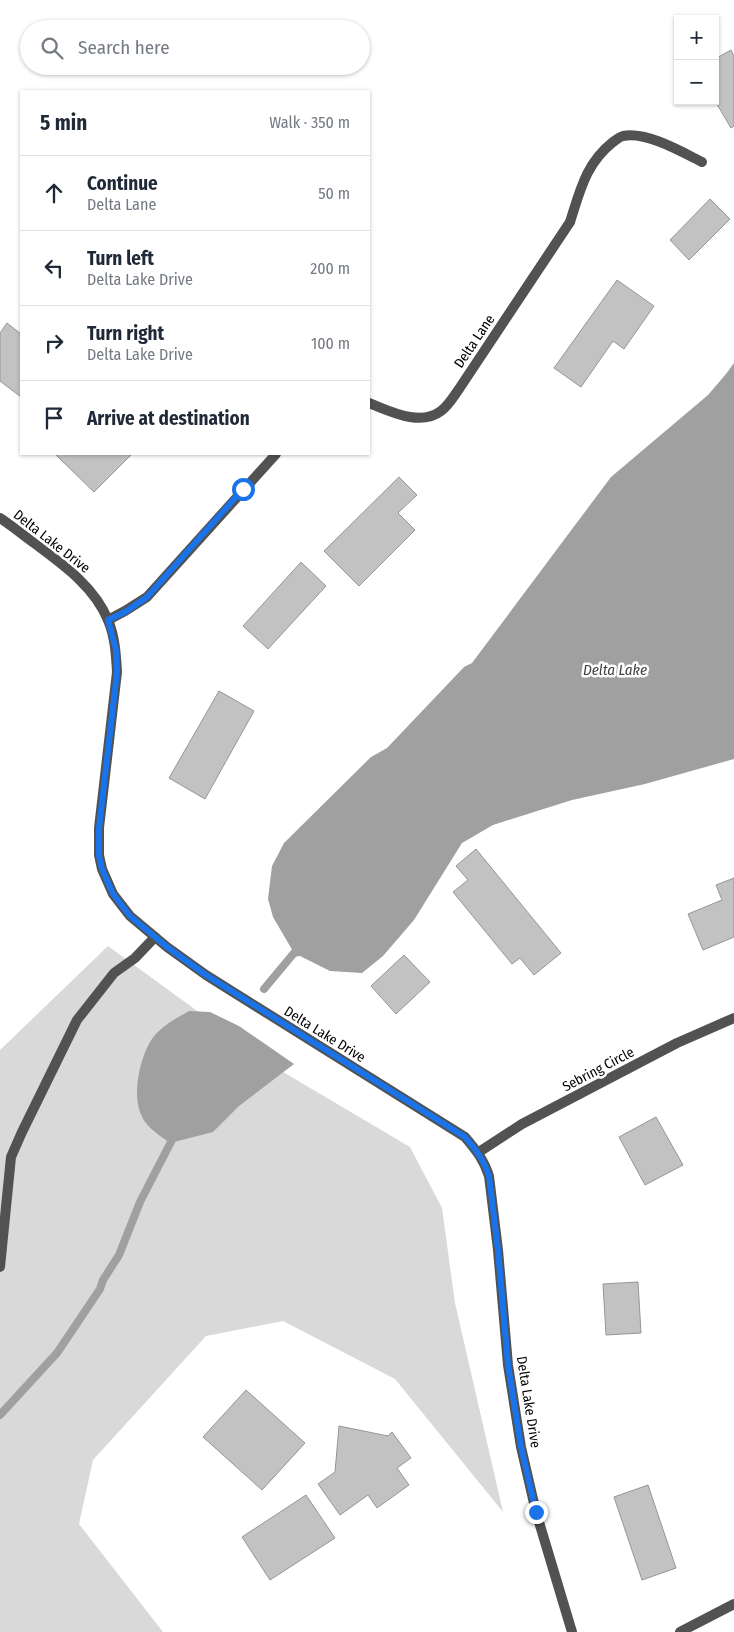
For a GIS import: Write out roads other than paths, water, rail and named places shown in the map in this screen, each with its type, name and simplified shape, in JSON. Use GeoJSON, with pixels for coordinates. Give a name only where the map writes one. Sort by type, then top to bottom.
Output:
{"type":"FeatureCollection","features":[{"type":"Feature","properties":{"kind":"street","name":"Delta Lane"},"geometry":{"type":"LineString","coordinates":[[370,403],[416,418],[435,415],[442,410],[459,389],[570,222],[585,175],[602,151],[622,136],[646,137],[702,162]]}},
{"type":"Feature","properties":{"kind":"street"},"geometry":{"type":"LineString","coordinates":[[108,620],[125,612],[147,597],[275,455]]}},
{"type":"Feature","properties":{"kind":"street","name":"Delta Lake Drive"},"geometry":{"type":"LineString","coordinates":[[0,518],[58,560],[86,586],[100,604],[108,620],[116,650],[117,672],[99,828],[99,856],[102,869],[113,894],[130,916],[155,937],[214,980],[465,1137],[486,1165],[498,1250],[508,1365],[521,1447],[536,1512],[572,1632]]}},
{"type":"Feature","properties":{"kind":"street"},"geometry":{"type":"LineString","coordinates":[[0,1267],[11,1157],[22,1132],[77,1020],[114,973],[135,958],[155,937]]}},
{"type":"Feature","properties":{"kind":"street","name":"Sebring Circle"},"geometry":{"type":"LineString","coordinates":[[478,1152],[539,1115],[677,1043],[734,1018]]}},
{"type":"Feature","properties":{"kind":"street"},"geometry":{"type":"LineString","coordinates":[[680,1632],[734,1604]]}},
{"type":"Feature","properties":{"kind":"water","name":"Delta Lake"},"geometry":{"type":"Polygon","coordinates":[[[734,363],[734,759],[645,784],[572,800],[493,825],[462,843],[414,920],[383,956],[362,973],[330,971],[294,953],[273,917],[268,899],[272,866],[284,843],[371,757],[387,748],[464,667],[472,663],[611,477],[708,395],[734,363]]]}},
{"type":"Feature","properties":{"kind":"water"},"geometry":{"type":"Polygon","coordinates":[[[189,1011],[210,1012],[239,1026],[294,1064],[239,1106],[213,1132],[170,1143],[151,1129],[141,1115],[137,1095],[139,1072],[153,1037],[167,1024],[189,1011]]]}},
{"type":"Feature","properties":{"kind":"waterway"},"geometry":{"type":"LineString","coordinates":[[264,989],[294,953],[302,951]]}},
{"type":"Feature","properties":{"kind":"waterway"},"geometry":{"type":"LineString","coordinates":[[0,1415],[57,1353],[100,1289],[103,1280],[119,1255],[140,1202],[174,1136]]}}]}
